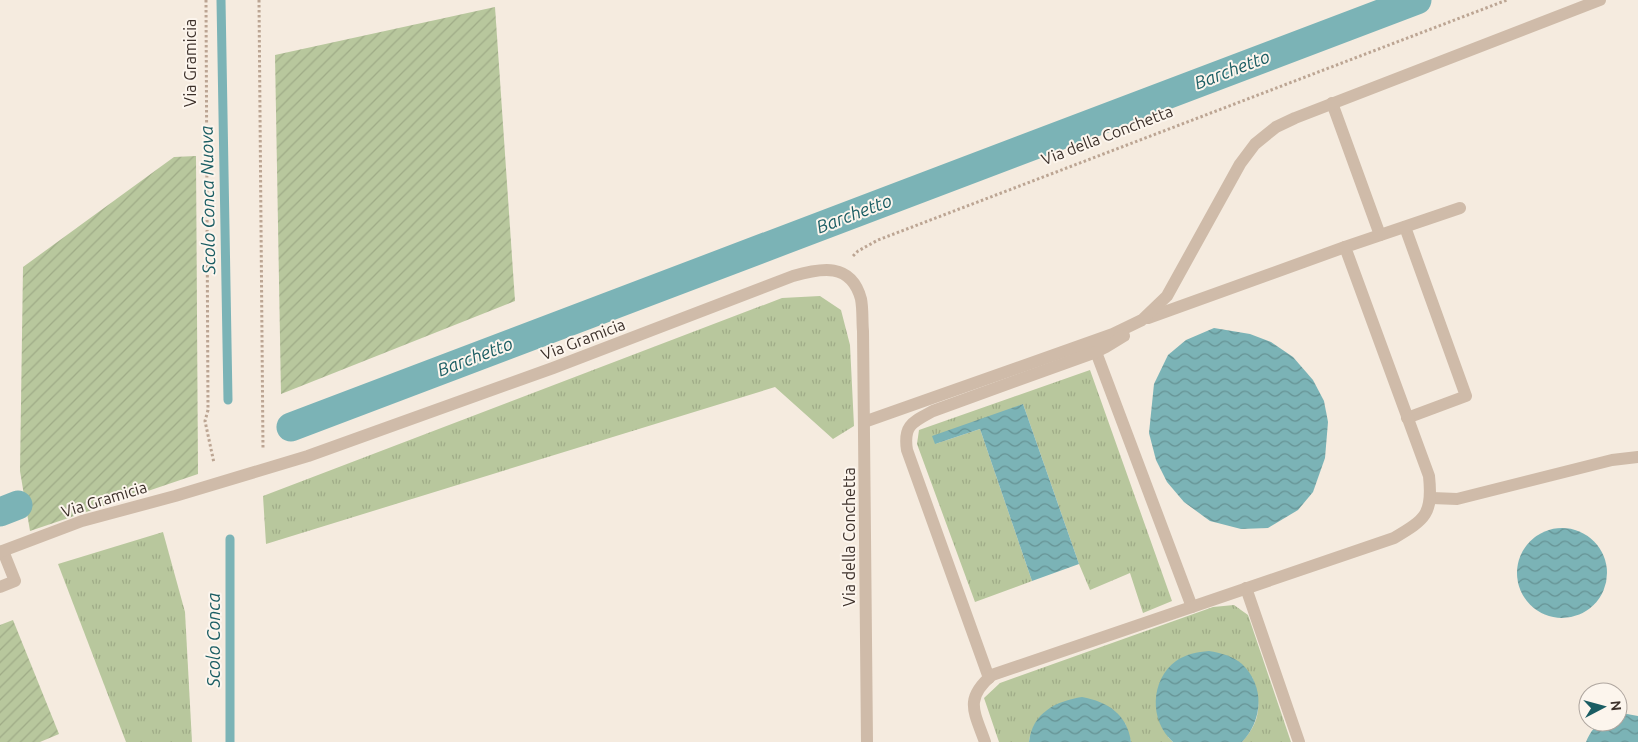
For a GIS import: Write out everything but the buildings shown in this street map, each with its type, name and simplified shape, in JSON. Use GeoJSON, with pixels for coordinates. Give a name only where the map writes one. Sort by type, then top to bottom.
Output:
{"type":"FeatureCollection","features":[{"type":"Feature","properties":{"kind":"street"},"geometry":{"type":"LineString","coordinates":[[989,678],[907,450],[905,437],[910,426],[918,419],[933,412],[1096,352],[1106,347],[1142,320],[1167,296],[1240,164],[1255,144],[1276,127],[1600,0]]}},
{"type":"Feature","properties":{"kind":"street"},"geometry":{"type":"LineString","coordinates":[[1332,104],[1380,236]]}},
{"type":"Feature","properties":{"kind":"street"},"geometry":{"type":"LineString","coordinates":[[864,422],[1113,334],[1142,320],[1345,247],[1460,208]]}},
{"type":"Feature","properties":{"kind":"street"},"geometry":{"type":"LineString","coordinates":[[1404,227],[1466,396],[1408,418]]}},
{"type":"Feature","properties":{"kind":"street"},"geometry":{"type":"LineString","coordinates":[[985,742],[976,715],[974,699],[979,687],[992,675],[1394,538],[1413,527],[1427,514],[1432,498],[1429,476],[1345,247]]}},
{"type":"Feature","properties":{"kind":"street","name":"Via Gramicia"},"geometry":{"type":"LineString","coordinates":[[0,586],[15,581],[2,552],[82,521],[308,456],[553,368],[792,276],[820,269],[831,269],[842,274]]}},
{"type":"Feature","properties":{"kind":"street","name":"Via della Conchetta"},"geometry":{"type":"LineString","coordinates":[[842,274],[852,281],[861,300],[863,331],[867,742]]}},
{"type":"Feature","properties":{"kind":"street"},"geometry":{"type":"LineString","coordinates":[[1096,352],[1192,607]]}},
{"type":"Feature","properties":{"kind":"street"},"geometry":{"type":"LineString","coordinates":[[1432,498],[1457,499],[1612,460],[1638,457]]}},
{"type":"Feature","properties":{"kind":"street"},"geometry":{"type":"LineString","coordinates":[[1246,588],[1298,742]]}},
{"type":"Feature","properties":{"kind":"path","name":"Via Gramicia"},"geometry":{"type":"LineString","coordinates":[[206,0],[208,410],[204,421],[212,448],[216,484]]}},
{"type":"Feature","properties":{"kind":"path"},"geometry":{"type":"LineString","coordinates":[[260,0],[263,470]]}},
{"type":"Feature","properties":{"kind":"path","name":"Via della Conchetta"},"geometry":{"type":"LineString","coordinates":[[842,274],[849,260],[858,251],[878,240],[1507,0]]}},
{"type":"Feature","properties":{"kind":"green space"},"geometry":{"type":"Polygon","coordinates":[[[495,7],[515,301],[281,394],[275,55],[495,7]]]}},
{"type":"Feature","properties":{"kind":"green space"},"geometry":{"type":"Polygon","coordinates":[[[196,156],[198,474],[30,531],[20,471],[23,267],[174,157],[196,156]]]}},
{"type":"Feature","properties":{"kind":"green space"},"geometry":{"type":"Polygon","coordinates":[[[820,296],[841,310],[850,345],[854,426],[833,439],[775,387],[266,544],[263,496],[782,298],[820,296]]]}},
{"type":"Feature","properties":{"kind":"green space"},"geometry":{"type":"Polygon","coordinates":[[[1090,370],[1172,601],[1143,613],[1130,573],[1090,590],[1079,564],[1023,404],[935,444],[980,429],[1032,581],[975,602],[917,444],[919,430],[1090,370]]]}},
{"type":"Feature","properties":{"kind":"green space"},"geometry":{"type":"Polygon","coordinates":[[[163,532],[185,612],[192,742],[126,742],[58,564],[163,532]]]}},
{"type":"Feature","properties":{"kind":"green space"},"geometry":{"type":"Polygon","coordinates":[[[1234,605],[1248,615],[1291,742],[1242,742],[1253,727],[1258,711],[1257,695],[1252,677],[1168,737],[1173,742],[1131,742],[1125,723],[1030,736],[1029,742],[999,742],[984,698],[1000,683],[1213,607],[1234,605]]]}},
{"type":"Feature","properties":{"kind":"green space"},"geometry":{"type":"Polygon","coordinates":[[[13,620],[59,734],[40,742],[0,742],[0,625],[13,620]]]}},
{"type":"Feature","properties":{"kind":"water"},"geometry":{"type":"Polygon","coordinates":[[[1214,328],[1250,334],[1271,342],[1293,357],[1313,380],[1324,401],[1328,422],[1325,458],[1313,492],[1298,510],[1268,528],[1241,529],[1210,521],[1184,502],[1167,482],[1156,460],[1149,433],[1154,384],[1168,355],[1186,340],[1214,328]]]}},
{"type":"Feature","properties":{"kind":"water"},"geometry":{"type":"Polygon","coordinates":[[[1023,404],[1079,564],[1032,581],[980,429],[935,444],[932,436],[1023,404]]]}},
{"type":"Feature","properties":{"kind":"water"},"geometry":{"type":"Polygon","coordinates":[[[1562,528],[1579,532],[1594,541],[1603,556],[1607,573],[1603,590],[1594,605],[1579,614],[1562,618],[1545,614],[1530,605],[1521,590],[1517,573],[1521,556],[1530,541],[1545,532],[1562,528]]]}},
{"type":"Feature","properties":{"kind":"water"},"geometry":{"type":"Polygon","coordinates":[[[1209,651],[1235,659],[1242,664],[1255,682],[1258,703],[1254,724],[1242,742],[1173,742],[1165,733],[1160,723],[1156,701],[1157,689],[1167,669],[1176,661],[1192,654],[1209,651]]]}},
{"type":"Feature","properties":{"kind":"water"},"geometry":{"type":"Polygon","coordinates":[[[1082,697],[1100,702],[1115,711],[1125,724],[1131,742],[1029,742],[1035,723],[1047,710],[1063,702],[1082,697]]]}},
{"type":"Feature","properties":{"kind":"water"},"geometry":{"type":"Polygon","coordinates":[[[1628,714],[1638,716],[1638,742],[1586,742],[1591,732],[1628,732],[1628,714]]]}},
{"type":"Feature","properties":{"kind":"waterway","name":"Scolo Conca Nuova"},"geometry":{"type":"LineString","coordinates":[[221,0],[228,400]]}},
{"type":"Feature","properties":{"kind":"waterway","name":"Barchetto"},"geometry":{"type":"LineString","coordinates":[[291,427],[1417,0]]}},
{"type":"Feature","properties":{"kind":"waterway","name":"Barchetto"},"geometry":{"type":"LineString","coordinates":[[0,512],[18,505]]}},
{"type":"Feature","properties":{"kind":"waterway","name":"Scolo Conca"},"geometry":{"type":"LineString","coordinates":[[230,539],[230,742]]}}]}
